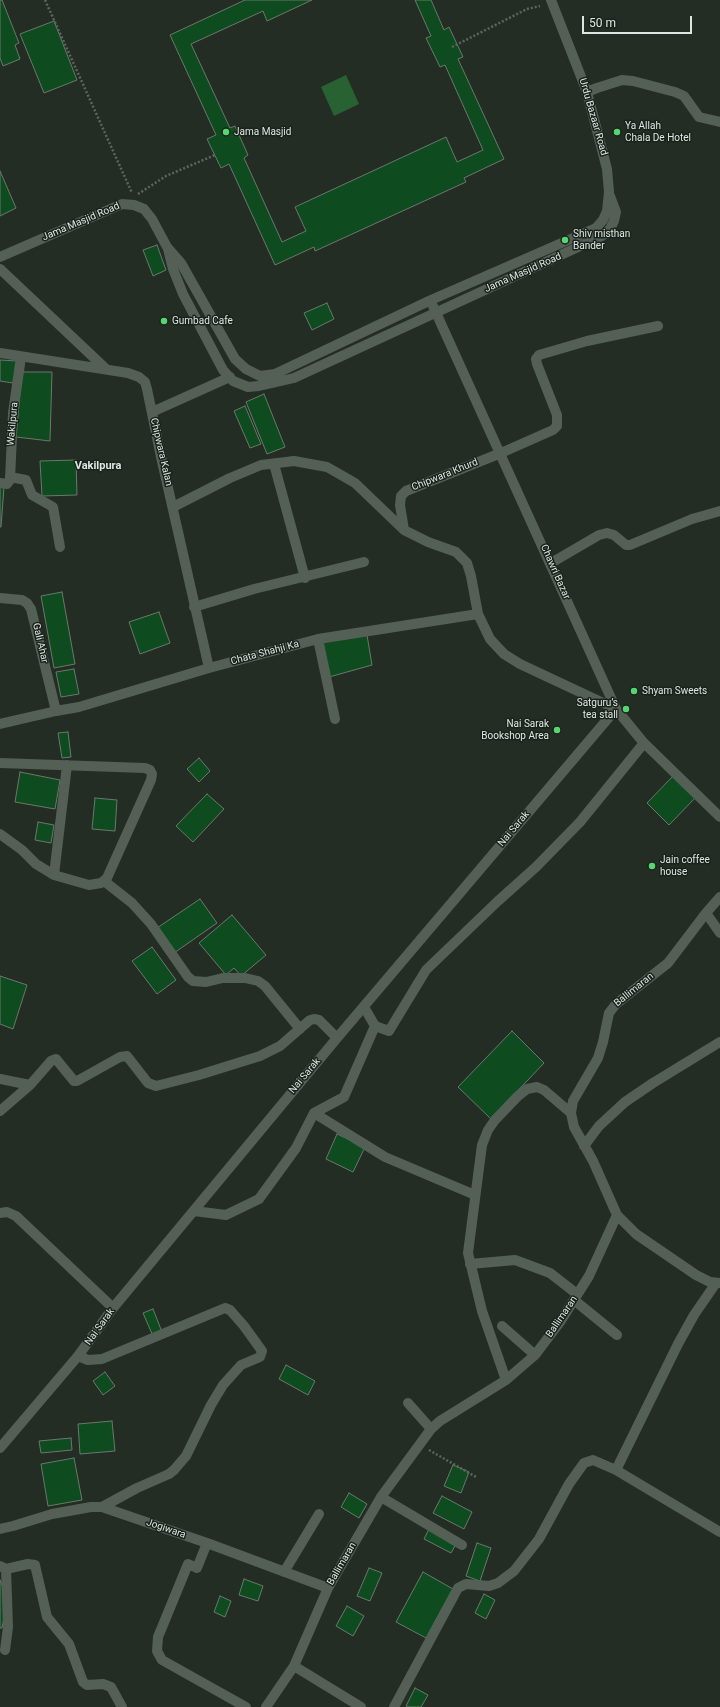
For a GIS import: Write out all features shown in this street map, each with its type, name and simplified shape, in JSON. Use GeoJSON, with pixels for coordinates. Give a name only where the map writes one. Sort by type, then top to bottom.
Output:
{"type":"FeatureCollection","features":[{"type":"Feature","properties":{"kind":"street","name":"Urdu Bazaar Road"},"geometry":{"type":"LineString","coordinates":[[553,1],[587,92],[607,169],[609,192]]}},
{"type":"Feature","properties":{"kind":"street"},"geometry":{"type":"LineString","coordinates":[[587,92],[622,80],[633,81],[675,92],[684,96],[699,117],[720,122]]}},
{"type":"Feature","properties":{"kind":"street","name":"Jama Masjid Road"},"geometry":{"type":"LineString","coordinates":[[167,247],[181,263],[235,359],[246,369],[260,376],[275,374],[430,300],[596,228],[603,220],[607,211],[609,192]]}},
{"type":"Feature","properties":{"kind":"street","name":"Jama Masjid Road"},"geometry":{"type":"LineString","coordinates":[[0,257],[122,204],[134,206],[144,210],[152,219],[167,247],[173,269],[183,294],[223,370],[233,381],[248,387],[259,386],[294,378],[602,236],[610,229],[616,212],[609,192]]}},
{"type":"Feature","properties":{"kind":"street"},"geometry":{"type":"LineString","coordinates":[[0,269],[106,369]]}},
{"type":"Feature","properties":{"kind":"street","name":"Chawri Bazar"},"geometry":{"type":"LineString","coordinates":[[430,300],[501,453],[616,709],[644,743],[720,817]]}},
{"type":"Feature","properties":{"kind":"street","name":"Chipwara Khurd"},"geometry":{"type":"LineString","coordinates":[[404,530],[400,505],[401,496],[406,491],[501,453],[552,430],[557,426],[557,415],[537,364],[536,359],[539,355],[587,341],[658,326]]}},
{"type":"Feature","properties":{"kind":"street","name":"Chipwara Kalan"},"geometry":{"type":"LineString","coordinates":[[0,353],[128,373],[139,377],[145,382],[209,668]]}},
{"type":"Feature","properties":{"kind":"street","name":"Wakilpura"},"geometry":{"type":"LineString","coordinates":[[10,477],[13,419],[21,357]]}},
{"type":"Feature","properties":{"kind":"street"},"geometry":{"type":"LineString","coordinates":[[152,412],[230,377]]}},
{"type":"Feature","properties":{"kind":"street"},"geometry":{"type":"LineString","coordinates":[[173,507],[230,478],[261,465],[294,461],[327,467],[355,483],[404,530],[428,542],[456,552],[467,563],[478,614],[490,639],[504,654],[520,664],[616,709]]}},
{"type":"Feature","properties":{"kind":"street"},"geometry":{"type":"LineString","coordinates":[[274,464],[305,578]]}},
{"type":"Feature","properties":{"kind":"street"},"geometry":{"type":"LineString","coordinates":[[0,483],[7,484],[10,477],[26,480],[30,494],[53,507],[60,548]]}},
{"type":"Feature","properties":{"kind":"street"},"geometry":{"type":"LineString","coordinates":[[551,563],[599,535],[607,533],[614,535],[626,545],[630,545],[692,519],[720,511]]}},
{"type":"Feature","properties":{"kind":"street"},"geometry":{"type":"LineString","coordinates":[[194,606],[254,589],[305,578],[364,562]]}},
{"type":"Feature","properties":{"kind":"street","name":"Gali Ahar"},"geometry":{"type":"LineString","coordinates":[[0,598],[22,600],[27,603],[31,609],[56,710]]}},
{"type":"Feature","properties":{"kind":"street","name":"Chata Shahji Ka"},"geometry":{"type":"LineString","coordinates":[[0,724],[56,710],[79,707],[209,668],[318,639],[478,614]]}},
{"type":"Feature","properties":{"kind":"street"},"geometry":{"type":"LineString","coordinates":[[318,639],[335,720]]}},
{"type":"Feature","properties":{"kind":"street","name":"Nai Sarak"},"geometry":{"type":"LineString","coordinates":[[0,1448],[78,1356],[113,1308],[337,1038],[616,709]]}},
{"type":"Feature","properties":{"kind":"street"},"geometry":{"type":"LineString","coordinates":[[364,1007],[375,1026],[389,1032],[426,970],[536,867],[580,822],[644,743]]}},
{"type":"Feature","properties":{"kind":"street"},"geometry":{"type":"LineString","coordinates":[[0,763],[144,768],[152,772],[151,780],[104,881],[89,884],[54,875],[36,864],[22,850],[0,834]]}},
{"type":"Feature","properties":{"kind":"street"},"geometry":{"type":"LineString","coordinates":[[54,875],[68,765]]}},
{"type":"Feature","properties":{"kind":"street"},"geometry":{"type":"LineString","coordinates":[[104,881],[132,903],[151,924],[193,982],[206,982],[223,978],[245,978],[258,981],[265,986],[300,1029]]}},
{"type":"Feature","properties":{"kind":"street","name":"Ballimaran"},"geometry":{"type":"LineString","coordinates":[[571,1114],[573,1100],[598,1058],[604,1042],[609,1013],[616,1004],[668,962],[706,913],[720,898]]}},
{"type":"Feature","properties":{"kind":"street"},"geometry":{"type":"LineString","coordinates":[[706,913],[720,933]]}},
{"type":"Feature","properties":{"kind":"street"},"geometry":{"type":"LineString","coordinates":[[0,1111],[30,1085],[54,1060],[58,1061],[74,1081],[77,1082],[123,1056],[127,1056],[152,1086],[163,1085],[260,1056],[280,1046],[310,1020],[317,1020],[337,1038]]}},
{"type":"Feature","properties":{"kind":"street"},"geometry":{"type":"LineString","coordinates":[[194,1211],[226,1215],[260,1199],[296,1148],[314,1113],[344,1097],[375,1026]]}},
{"type":"Feature","properties":{"kind":"street"},"geometry":{"type":"LineString","coordinates":[[584,1146],[599,1126],[625,1102],[720,1042]]}},
{"type":"Feature","properties":{"kind":"street"},"geometry":{"type":"LineString","coordinates":[[0,1079],[30,1085]]}},
{"type":"Feature","properties":{"kind":"street"},"geometry":{"type":"LineString","coordinates":[[506,1380],[482,1311],[468,1252],[482,1145],[488,1130],[518,1096],[527,1089],[537,1087],[544,1090],[571,1114],[574,1127],[593,1161],[617,1215],[642,1238],[696,1275],[718,1283],[694,1315],[678,1344],[616,1470]]}},
{"type":"Feature","properties":{"kind":"street"},"geometry":{"type":"LineString","coordinates":[[314,1113],[385,1158],[475,1195]]}},
{"type":"Feature","properties":{"kind":"street"},"geometry":{"type":"LineString","coordinates":[[0,1213],[7,1212],[16,1216],[113,1308]]}},
{"type":"Feature","properties":{"kind":"street","name":"Ballimaran"},"geometry":{"type":"LineString","coordinates":[[266,1707],[294,1666],[328,1588],[381,1497],[431,1429],[440,1421],[506,1380],[535,1355],[560,1322],[589,1276],[617,1215]]}},
{"type":"Feature","properties":{"kind":"street"},"geometry":{"type":"LineString","coordinates":[[470,1264],[515,1260],[550,1273],[617,1335]]}},
{"type":"Feature","properties":{"kind":"street"},"geometry":{"type":"LineString","coordinates":[[78,1356],[88,1360],[102,1360],[225,1308],[230,1310],[244,1326],[262,1351],[260,1357],[241,1366],[223,1385],[211,1405],[186,1456],[174,1470],[169,1474],[137,1488],[102,1507]]}},
{"type":"Feature","properties":{"kind":"street"},"geometry":{"type":"LineString","coordinates":[[502,1326],[535,1355]]}},
{"type":"Feature","properties":{"kind":"street"},"geometry":{"type":"LineString","coordinates":[[408,1403],[431,1429]]}},
{"type":"Feature","properties":{"kind":"street"},"geometry":{"type":"LineString","coordinates":[[394,1707],[459,1586],[466,1584],[489,1586],[498,1583],[514,1571],[539,1539],[569,1484],[584,1463],[593,1460],[616,1470],[720,1532]]}},
{"type":"Feature","properties":{"kind":"street"},"geometry":{"type":"LineString","coordinates":[[381,1497],[462,1545]]}},
{"type":"Feature","properties":{"kind":"street","name":"Jogiwara"},"geometry":{"type":"LineString","coordinates":[[0,1529],[52,1514],[91,1507],[102,1507],[207,1543],[328,1588]]}},
{"type":"Feature","properties":{"kind":"street"},"geometry":{"type":"LineString","coordinates":[[284,1572],[319,1514]]}},
{"type":"Feature","properties":{"kind":"street"},"geometry":{"type":"LineString","coordinates":[[207,1543],[197,1568],[188,1564],[158,1637],[157,1651],[162,1660],[246,1707]]}},
{"type":"Feature","properties":{"kind":"street"},"geometry":{"type":"LineString","coordinates":[[5,1650],[8,1627],[3,1567],[28,1564],[35,1565],[47,1617],[68,1644],[83,1682],[86,1684],[103,1684],[111,1687],[122,1707]]}},
{"type":"Feature","properties":{"kind":"street"},"geometry":{"type":"LineString","coordinates":[[294,1666],[360,1707]]}},
{"type":"Feature","properties":{"kind":"path"},"geometry":{"type":"LineString","coordinates":[[45,0],[133,196],[166,176],[215,155]]}},
{"type":"Feature","properties":{"kind":"path"},"geometry":{"type":"LineString","coordinates":[[452,47],[527,9]]}},
{"type":"Feature","properties":{"kind":"path"},"geometry":{"type":"LineString","coordinates":[[420,1445],[476,1477]]}},
{"type":"Feature","properties":{"kind":"shaded area"},"geometry":{"type":"Polygon","coordinates":[[[346,75],[359,104],[334,116],[321,87],[346,75]]]}},
{"type":"Feature","properties":{"kind":"building"},"geometry":{"type":"Polygon","coordinates":[[[0,0],[2,0],[19,43],[15,45],[20,59],[3,66],[0,58],[0,0]]]}},
{"type":"Feature","properties":{"kind":"building","name":"Jama Masjid"},"geometry":{"type":"Polygon","coordinates":[[[245,0],[312,0],[267,21],[263,11],[191,44],[230,128],[235,126],[248,155],[244,158],[282,242],[306,231],[295,207],[446,137],[457,162],[483,150],[445,65],[440,67],[426,38],[431,36],[415,0],[431,0],[444,30],[449,27],[463,57],[458,59],[504,159],[464,178],[466,182],[315,251],[314,247],[275,265],[229,164],[221,168],[207,139],[216,135],[170,35],[245,0]]]}},
{"type":"Feature","properties":{"kind":"building"},"geometry":{"type":"Polygon","coordinates":[[[54,21],[77,80],[44,93],[20,34],[54,21]]]}},
{"type":"Feature","properties":{"kind":"building"},"geometry":{"type":"Polygon","coordinates":[[[0,171],[16,208],[0,216],[0,171]]]}},
{"type":"Feature","properties":{"kind":"building"},"geometry":{"type":"Polygon","coordinates":[[[157,245],[166,270],[153,276],[143,250],[157,245]]]}},
{"type":"Feature","properties":{"kind":"building"},"geometry":{"type":"Polygon","coordinates":[[[327,303],[334,319],[312,330],[304,313],[327,303]]]}},
{"type":"Feature","properties":{"kind":"building"},"geometry":{"type":"Polygon","coordinates":[[[0,360],[17,361],[13,383],[0,381],[0,360]]]}},
{"type":"Feature","properties":{"kind":"building"},"geometry":{"type":"Polygon","coordinates":[[[23,372],[52,372],[50,441],[16,437],[23,372]]]}},
{"type":"Feature","properties":{"kind":"building"},"geometry":{"type":"Polygon","coordinates":[[[264,394],[285,447],[267,454],[246,402],[264,394]]]}},
{"type":"Feature","properties":{"kind":"building"},"geometry":{"type":"Polygon","coordinates":[[[245,406],[261,444],[250,448],[234,411],[245,406]]]}},
{"type":"Feature","properties":{"kind":"building"},"geometry":{"type":"Polygon","coordinates":[[[76,460],[77,495],[42,496],[40,461],[76,460]]]}},
{"type":"Feature","properties":{"kind":"building"},"geometry":{"type":"Polygon","coordinates":[[[0,487],[4,487],[1,527],[0,527],[0,487]]]}},
{"type":"Feature","properties":{"kind":"building"},"geometry":{"type":"Polygon","coordinates":[[[62,592],[75,664],[54,668],[41,596],[62,592]]]}},
{"type":"Feature","properties":{"kind":"building"},"geometry":{"type":"Polygon","coordinates":[[[159,612],[170,643],[140,654],[129,622],[159,612]]]}},
{"type":"Feature","properties":{"kind":"building"},"geometry":{"type":"Polygon","coordinates":[[[367,635],[372,665],[329,677],[321,642],[367,635]]]}},
{"type":"Feature","properties":{"kind":"building"},"geometry":{"type":"Polygon","coordinates":[[[74,669],[79,694],[61,697],[56,672],[74,669]]]}},
{"type":"Feature","properties":{"kind":"building"},"geometry":{"type":"Polygon","coordinates":[[[68,732],[71,757],[62,758],[58,733],[68,732]]]}},
{"type":"Feature","properties":{"kind":"building"},"geometry":{"type":"Polygon","coordinates":[[[199,758],[210,771],[199,782],[187,769],[199,758]]]}},
{"type":"Feature","properties":{"kind":"building"},"geometry":{"type":"Polygon","coordinates":[[[20,772],[60,780],[55,809],[15,802],[20,772]]]}},
{"type":"Feature","properties":{"kind":"building"},"geometry":{"type":"Polygon","coordinates":[[[674,775],[696,797],[669,825],[647,803],[674,775]]]}},
{"type":"Feature","properties":{"kind":"building"},"geometry":{"type":"Polygon","coordinates":[[[207,794],[224,809],[193,842],[176,826],[207,794]]]}},
{"type":"Feature","properties":{"kind":"building"},"geometry":{"type":"Polygon","coordinates":[[[95,798],[117,800],[115,831],[92,829],[95,798]]]}},
{"type":"Feature","properties":{"kind":"building"},"geometry":{"type":"Polygon","coordinates":[[[38,822],[54,825],[51,843],[35,840],[38,822]]]}},
{"type":"Feature","properties":{"kind":"building"},"geometry":{"type":"Polygon","coordinates":[[[200,899],[217,923],[174,953],[157,928],[200,899]]]}},
{"type":"Feature","properties":{"kind":"building"},"geometry":{"type":"Polygon","coordinates":[[[232,915],[266,955],[241,976],[234,968],[226,975],[199,943],[232,915]]]}},
{"type":"Feature","properties":{"kind":"building"},"geometry":{"type":"Polygon","coordinates":[[[152,947],[176,980],[157,994],[132,961],[152,947]]]}},
{"type":"Feature","properties":{"kind":"building"},"geometry":{"type":"Polygon","coordinates":[[[0,976],[27,985],[13,1029],[0,1024],[0,976]]]}},
{"type":"Feature","properties":{"kind":"building"},"geometry":{"type":"Polygon","coordinates":[[[512,1031],[544,1063],[491,1119],[458,1087],[512,1031]]]}},
{"type":"Feature","properties":{"kind":"building"},"geometry":{"type":"Polygon","coordinates":[[[337,1134],[365,1147],[353,1172],[326,1159],[337,1134]]]}},
{"type":"Feature","properties":{"kind":"building"},"geometry":{"type":"Polygon","coordinates":[[[153,1309],[162,1332],[153,1336],[143,1313],[153,1309]]]}},
{"type":"Feature","properties":{"kind":"building"},"geometry":{"type":"Polygon","coordinates":[[[286,1365],[315,1381],[308,1395],[279,1379],[286,1365]]]}},
{"type":"Feature","properties":{"kind":"building"},"geometry":{"type":"Polygon","coordinates":[[[105,1372],[115,1386],[103,1395],[93,1381],[105,1372]]]}},
{"type":"Feature","properties":{"kind":"building"},"geometry":{"type":"Polygon","coordinates":[[[112,1421],[115,1451],[80,1454],[78,1424],[112,1421]]]}},
{"type":"Feature","properties":{"kind":"building"},"geometry":{"type":"Polygon","coordinates":[[[71,1438],[72,1450],[41,1453],[39,1441],[71,1438]]]}},
{"type":"Feature","properties":{"kind":"building"},"geometry":{"type":"Polygon","coordinates":[[[74,1458],[82,1500],[48,1506],[41,1464],[74,1458]]]}},
{"type":"Feature","properties":{"kind":"building"},"geometry":{"type":"Polygon","coordinates":[[[453,1465],[469,1472],[461,1493],[444,1486],[453,1465]]]}},
{"type":"Feature","properties":{"kind":"building"},"geometry":{"type":"Polygon","coordinates":[[[349,1493],[367,1504],[359,1518],[341,1507],[349,1493]]]}},
{"type":"Feature","properties":{"kind":"building"},"geometry":{"type":"Polygon","coordinates":[[[442,1496],[472,1512],[464,1529],[433,1513],[442,1496]]]}},
{"type":"Feature","properties":{"kind":"building"},"geometry":{"type":"Polygon","coordinates":[[[429,1529],[456,1544],[451,1553],[424,1539],[429,1529]]]}},
{"type":"Feature","properties":{"kind":"building"},"geometry":{"type":"Polygon","coordinates":[[[477,1543],[491,1548],[480,1581],[466,1576],[477,1543]]]}},
{"type":"Feature","properties":{"kind":"building"},"geometry":{"type":"Polygon","coordinates":[[[369,1568],[382,1573],[370,1601],[357,1596],[369,1568]]]}},
{"type":"Feature","properties":{"kind":"building"},"geometry":{"type":"Polygon","coordinates":[[[423,1572],[453,1589],[426,1638],[396,1622],[423,1572]]]}},
{"type":"Feature","properties":{"kind":"building"},"geometry":{"type":"Polygon","coordinates":[[[244,1579],[263,1586],[258,1601],[239,1595],[244,1579]]]}},
{"type":"Feature","properties":{"kind":"building"},"geometry":{"type":"Polygon","coordinates":[[[0,1580],[3,1588],[4,1618],[2,1628],[0,1628],[0,1580]]]}},
{"type":"Feature","properties":{"kind":"building"},"geometry":{"type":"Polygon","coordinates":[[[484,1594],[495,1600],[486,1619],[475,1613],[484,1594]]]}},
{"type":"Feature","properties":{"kind":"building"},"geometry":{"type":"Polygon","coordinates":[[[220,1596],[231,1601],[225,1617],[214,1612],[220,1596]]]}},
{"type":"Feature","properties":{"kind":"building"},"geometry":{"type":"Polygon","coordinates":[[[347,1606],[364,1616],[353,1636],[336,1626],[347,1606]]]}},
{"type":"Feature","properties":{"kind":"building"},"geometry":{"type":"Polygon","coordinates":[[[415,1688],[428,1695],[421,1707],[408,1707],[406,1706],[415,1688]]]}},
{"type":"Feature","properties":{"kind":"place","name":"Jama Masjid"},"geometry":{"type":"Point","coordinates":[226,132]}},
{"type":"Feature","properties":{"kind":"place","name":"Ya Allah Chala De Hotel"},"geometry":{"type":"Point","coordinates":[617,132]}},
{"type":"Feature","properties":{"kind":"place","name":"Shiv misthan Bander"},"geometry":{"type":"Point","coordinates":[565,240]}},
{"type":"Feature","properties":{"kind":"place","name":"Gumbad Cafe"},"geometry":{"type":"Point","coordinates":[164,321]}},
{"type":"Feature","properties":{"kind":"place","name":"Shyam Sweets"},"geometry":{"type":"Point","coordinates":[634,691]}},
{"type":"Feature","properties":{"kind":"place","name":"Satguru’s tea stall"},"geometry":{"type":"Point","coordinates":[626,709]}},
{"type":"Feature","properties":{"kind":"place","name":"Nai Sarak Bookshop Area"},"geometry":{"type":"Point","coordinates":[557,730]}},
{"type":"Feature","properties":{"kind":"place","name":"Jain coffee house"},"geometry":{"type":"Point","coordinates":[652,866]}},
{"type":"Feature","properties":{"kind":"district","name":"Vakilpura"},"geometry":{"type":"Point","coordinates":[98,466]}}]}
